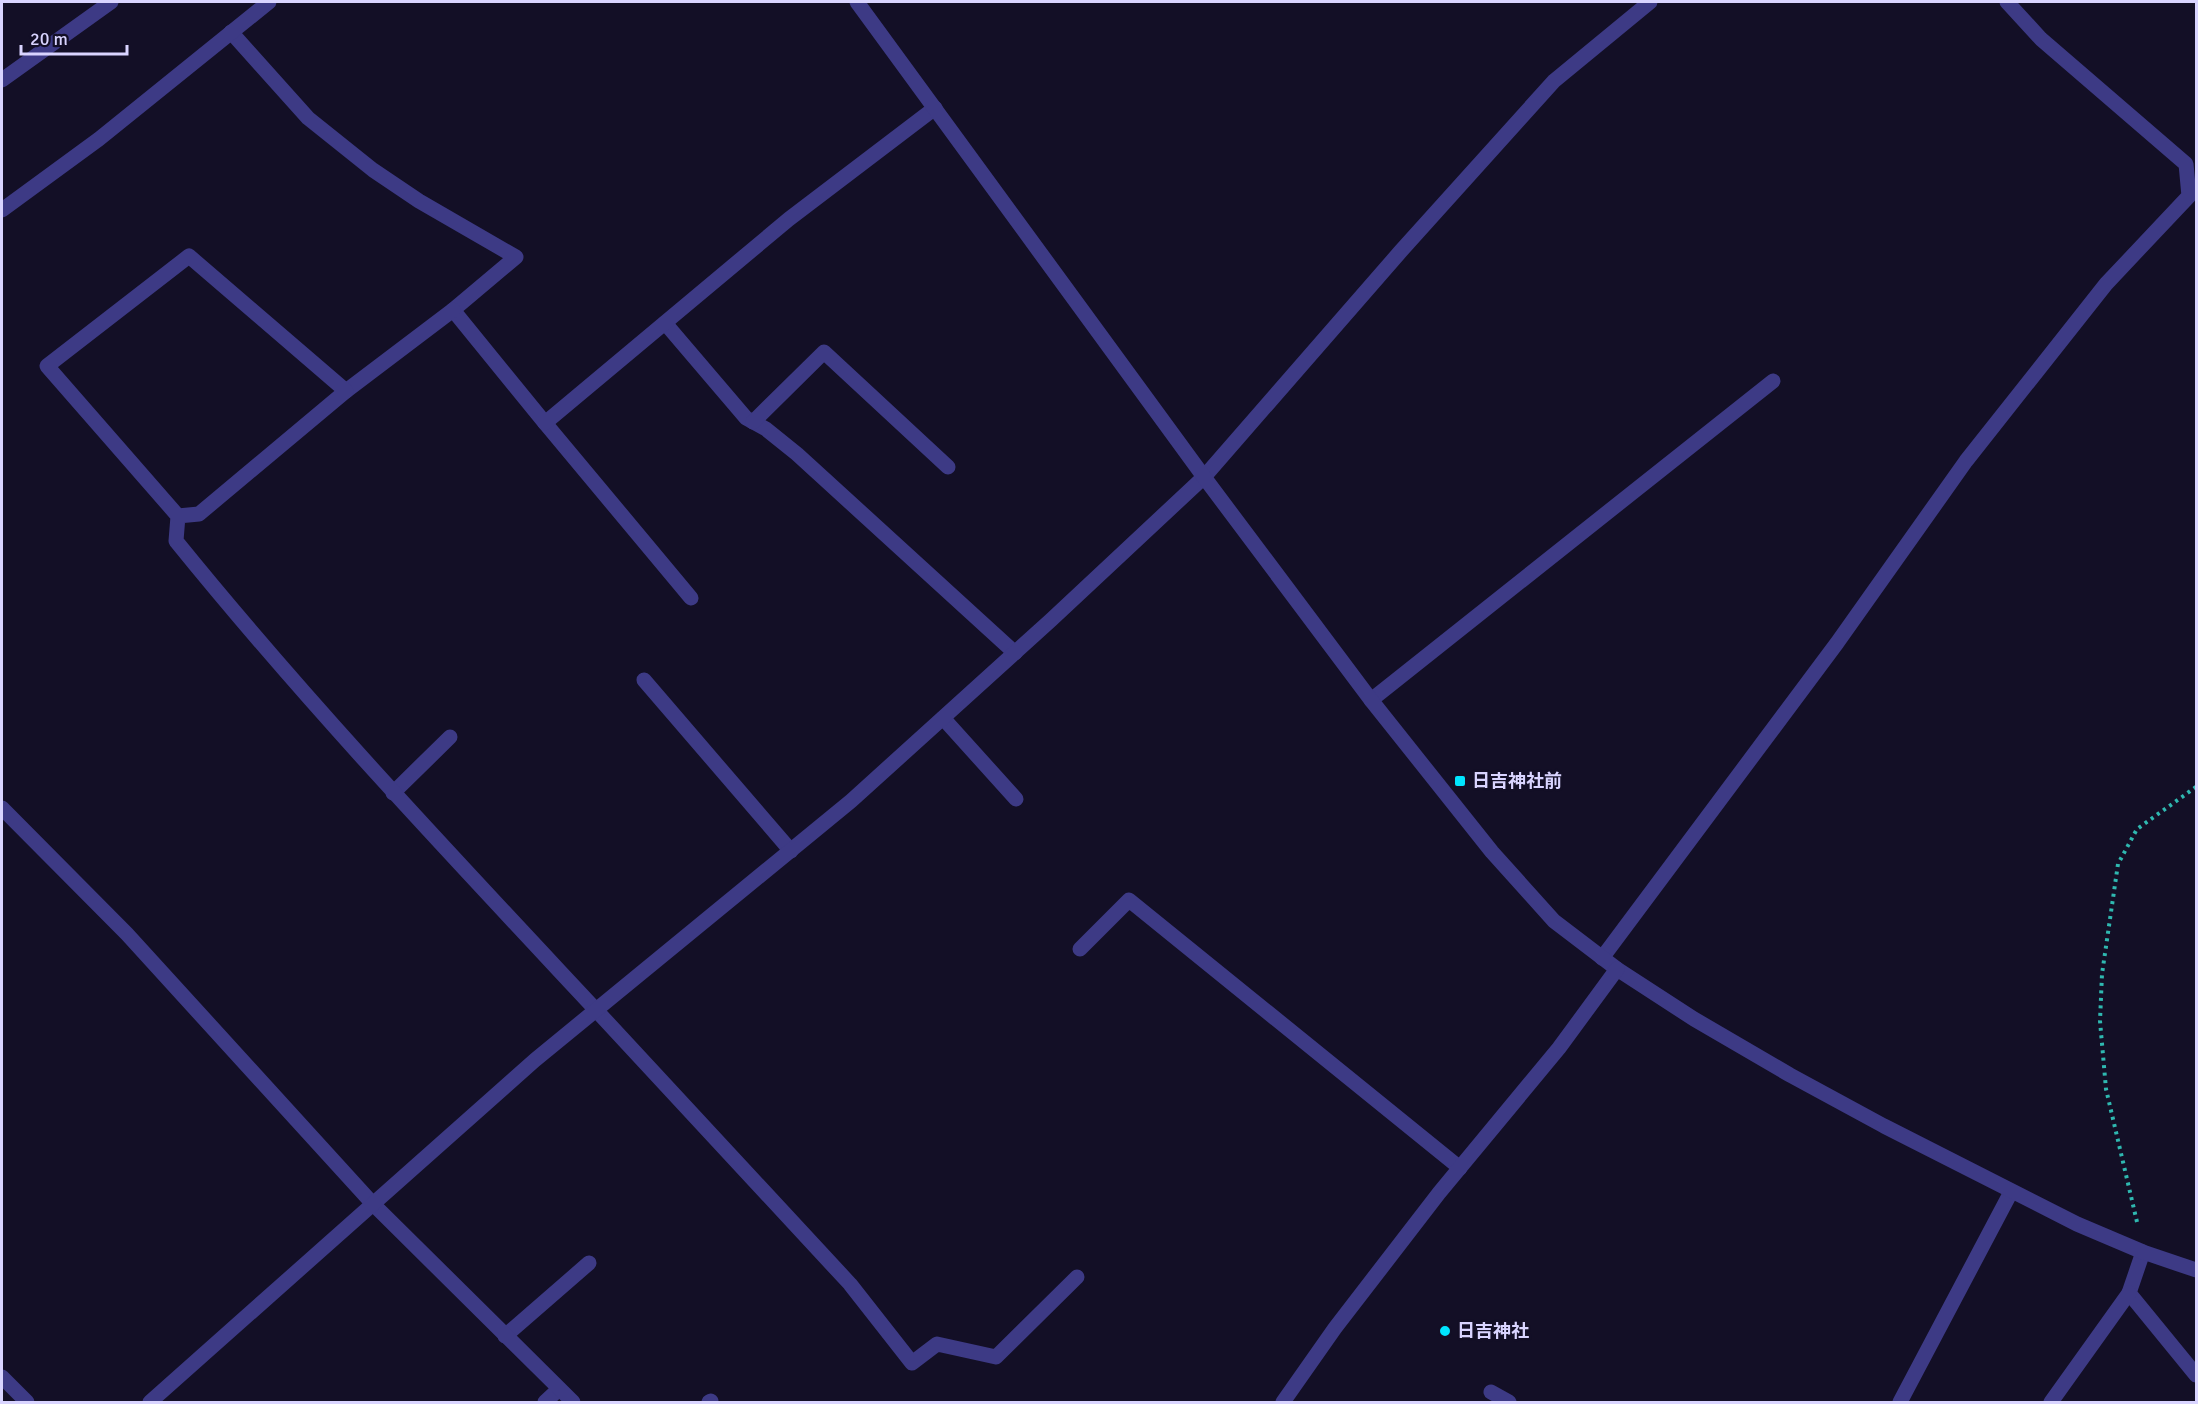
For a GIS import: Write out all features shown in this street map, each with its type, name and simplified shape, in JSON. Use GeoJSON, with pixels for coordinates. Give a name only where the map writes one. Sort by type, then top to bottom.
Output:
{"type":"FeatureCollection","features":[{"type":"Feature","properties":{"kind":"street"},"geometry":{"type":"LineString","coordinates":[[2,80],[111,2]]}},
{"type":"Feature","properties":{"kind":"street"},"geometry":{"type":"LineString","coordinates":[[2,210],[99,139],[269,2]]}},
{"type":"Feature","properties":{"kind":"street"},"geometry":{"type":"LineString","coordinates":[[858,2],[1204,477],[1371,700],[1492,852],[1554,921],[1617,969],[1694,1019],[1790,1075],[2011,1192],[2077,1224],[2143,1252],[2196,1270]]}},
{"type":"Feature","properties":{"kind":"street"},"geometry":{"type":"LineString","coordinates":[[150,1402],[535,1060],[851,801],[1015,653],[1204,477],[1400,252],[1554,81],[1650,2]]}},
{"type":"Feature","properties":{"kind":"street"},"geometry":{"type":"LineString","coordinates":[[1602,958],[1836,643],[1966,461],[2106,284],[2189,196],[2186,164],[2041,39],[2007,2]]}},
{"type":"Feature","properties":{"kind":"street"},"geometry":{"type":"LineString","coordinates":[[178,516],[199,514],[346,391],[453,310],[516,257],[419,201],[373,170],[308,118],[231,32]]}},
{"type":"Feature","properties":{"kind":"street"},"geometry":{"type":"LineString","coordinates":[[545,423],[789,219],[935,108]]}},
{"type":"Feature","properties":{"kind":"street"},"geometry":{"type":"LineString","coordinates":[[346,391],[189,256],[47,366],[178,516],[176,541],[232,610],[393,793],[850,1284],[912,1363],[937,1344],[996,1356],[1077,1277]]}},
{"type":"Feature","properties":{"kind":"street"},"geometry":{"type":"LineString","coordinates":[[453,310],[692,598]]}},
{"type":"Feature","properties":{"kind":"street"},"geometry":{"type":"LineString","coordinates":[[665,323],[746,417],[766,429],[797,454],[1015,653]]}},
{"type":"Feature","properties":{"kind":"street"},"geometry":{"type":"LineString","coordinates":[[753,422],[824,352],[948,467]]}},
{"type":"Feature","properties":{"kind":"street"},"geometry":{"type":"LineString","coordinates":[[1371,700],[1773,381]]}},
{"type":"Feature","properties":{"kind":"street"},"geometry":{"type":"LineString","coordinates":[[644,680],[791,850]]}},
{"type":"Feature","properties":{"kind":"street"},"geometry":{"type":"LineString","coordinates":[[943,718],[1016,799]]}},
{"type":"Feature","properties":{"kind":"street"},"geometry":{"type":"LineString","coordinates":[[393,793],[450,737]]}},
{"type":"Feature","properties":{"kind":"street"},"geometry":{"type":"LineString","coordinates":[[2,808],[127,934],[373,1204],[573,1402]]}},
{"type":"Feature","properties":{"kind":"street"},"geometry":{"type":"LineString","coordinates":[[1080,950],[1129,900],[1460,1168]]}},
{"type":"Feature","properties":{"kind":"street"},"geometry":{"type":"LineString","coordinates":[[1283,1402],[1335,1328],[1460,1168],[1559,1048],[1617,969]]}},
{"type":"Feature","properties":{"kind":"street"},"geometry":{"type":"LineString","coordinates":[[1900,1402],[2011,1192]]}},
{"type":"Feature","properties":{"kind":"street"},"geometry":{"type":"LineString","coordinates":[[2051,1402],[2129,1293],[2143,1252]]}},
{"type":"Feature","properties":{"kind":"street"},"geometry":{"type":"LineString","coordinates":[[505,1336],[589,1263]]}},
{"type":"Feature","properties":{"kind":"street"},"geometry":{"type":"LineString","coordinates":[[2129,1293],[2196,1374]]}},
{"type":"Feature","properties":{"kind":"street"},"geometry":{"type":"LineString","coordinates":[[2,1377],[27,1402]]}},
{"type":"Feature","properties":{"kind":"street"},"geometry":{"type":"LineString","coordinates":[[545,1402],[559,1389]]}},
{"type":"Feature","properties":{"kind":"street"},"geometry":{"type":"LineString","coordinates":[[1491,1392],[1509,1402]]}},
{"type":"Feature","properties":{"kind":"path"},"geometry":{"type":"LineString","coordinates":[[2143,1252],[2106,1089],[2100,1021],[2102,974],[2118,864],[2137,829],[2196,787]]}},
{"type":"Feature","properties":{"kind":"place","name":"日吉神社前"},"geometry":{"type":"Point","coordinates":[1460,781]}},
{"type":"Feature","properties":{"kind":"place","name":"日吉神社"},"geometry":{"type":"Point","coordinates":[1445,1331]}}]}
